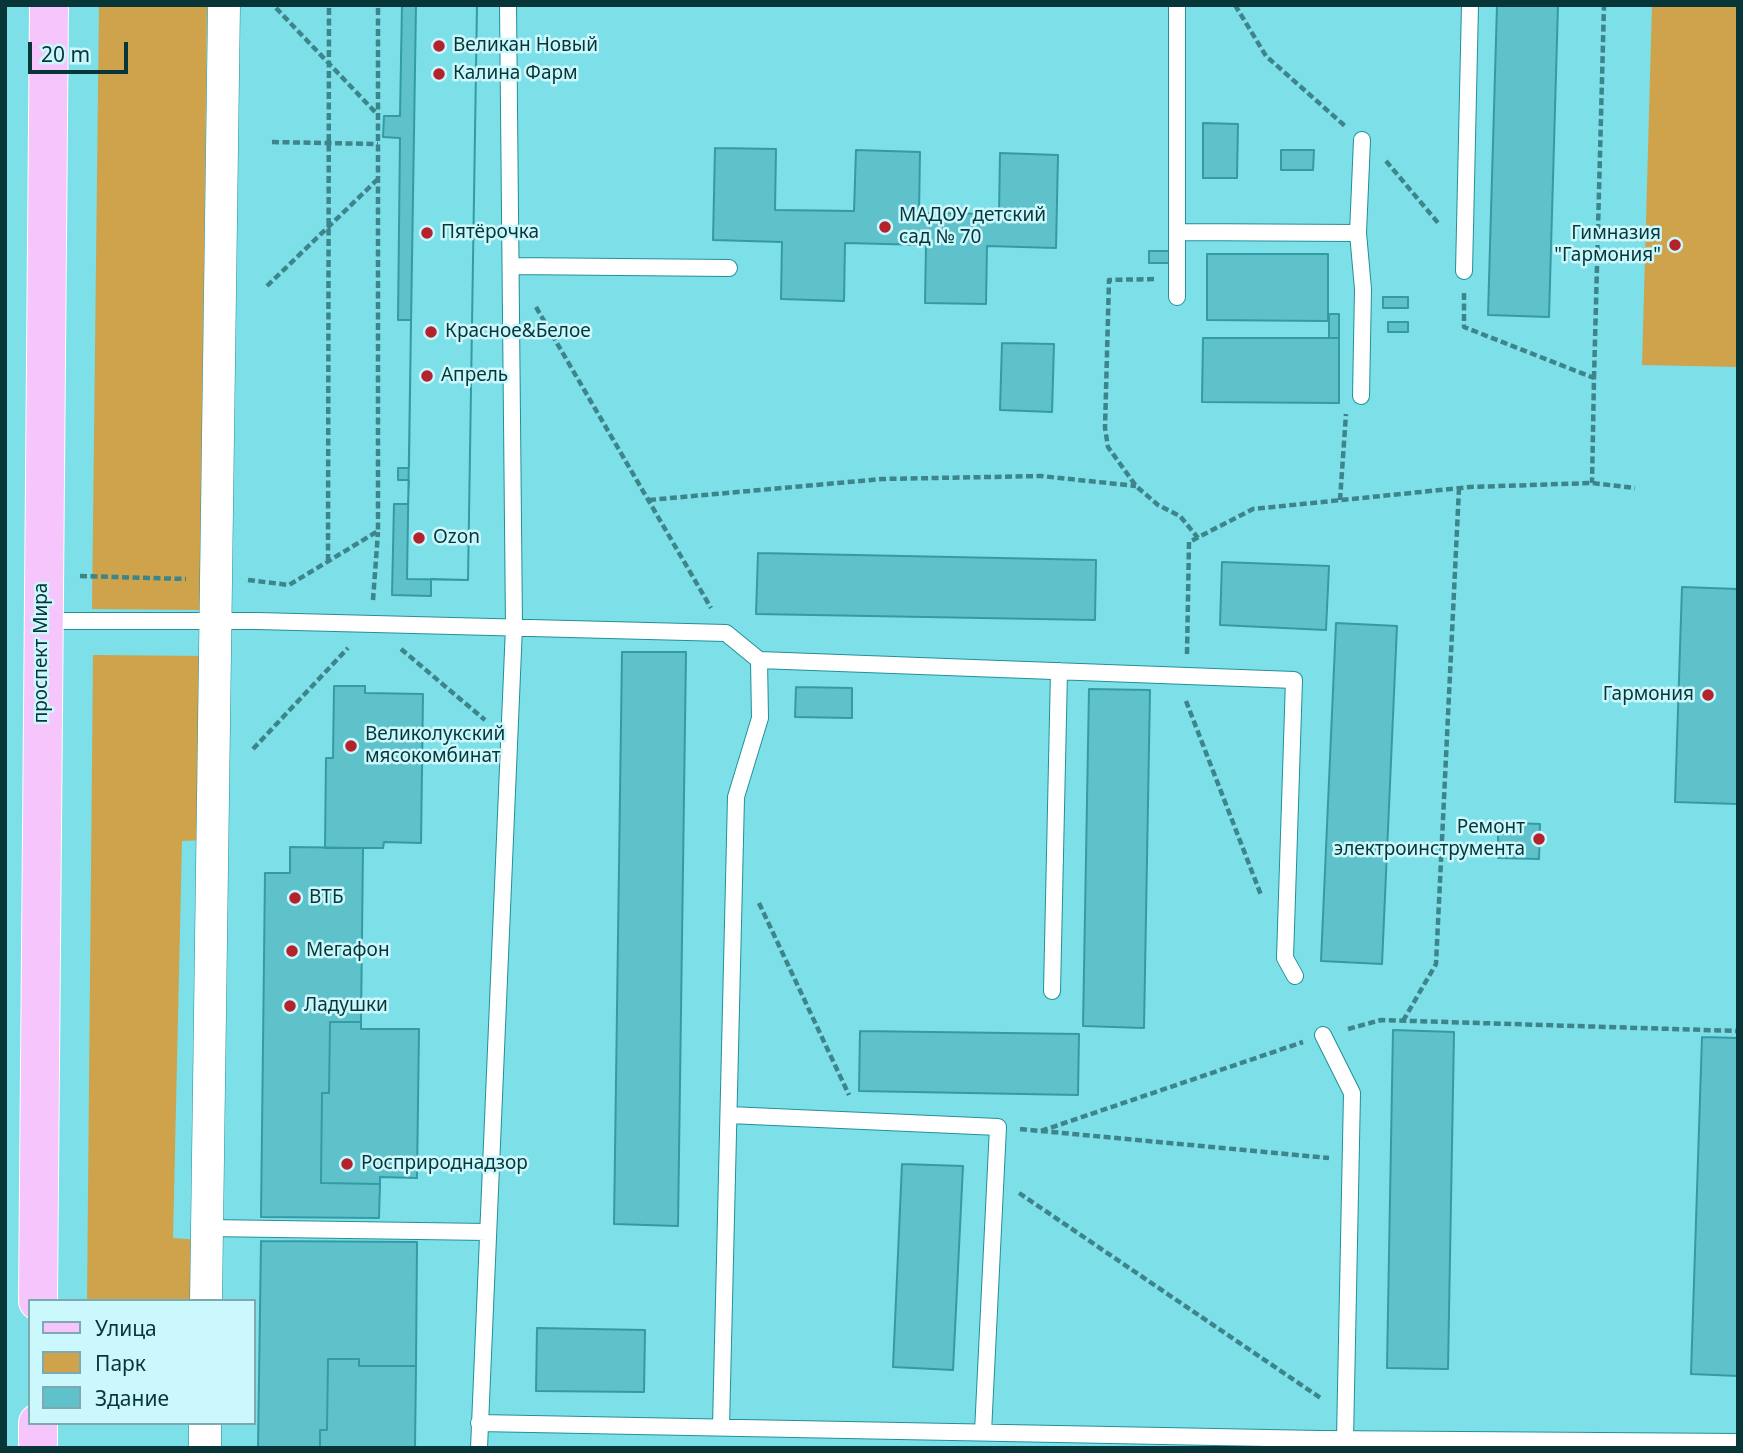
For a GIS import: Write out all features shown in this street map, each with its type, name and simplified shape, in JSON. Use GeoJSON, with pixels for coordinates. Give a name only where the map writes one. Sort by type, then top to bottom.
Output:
{"type":"FeatureCollection","features":[{"type":"Feature","properties":{"kind":"main road","name":"проспект Мира"},"geometry":{"type":"LineString","coordinates":[[38,1299],[49,5]]}},
{"type":"Feature","properties":{"kind":"main road"},"geometry":{"type":"LineString","coordinates":[[38,1425],[38,1448]]}},
{"type":"Feature","properties":{"kind":"street"},"geometry":{"type":"LineString","coordinates":[[206,1299],[224,5]]}},
{"type":"Feature","properties":{"kind":"street"},"geometry":{"type":"LineString","coordinates":[[205,1425],[205,1448]]}},
{"type":"Feature","properties":{"kind":"lane"},"geometry":{"type":"LineString","coordinates":[[479,1448],[514,627],[513,266],[508,5]]}},
{"type":"Feature","properties":{"kind":"lane"},"geometry":{"type":"LineString","coordinates":[[1177,5],[1177,298]]}},
{"type":"Feature","properties":{"kind":"lane"},"geometry":{"type":"LineString","coordinates":[[1464,271],[1470,5]]}},
{"type":"Feature","properties":{"kind":"lane"},"geometry":{"type":"LineString","coordinates":[[1361,396],[1363,289],[1357,233],[1362,141]]}},
{"type":"Feature","properties":{"kind":"lane"},"geometry":{"type":"LineString","coordinates":[[1178,232],[1357,233]]}},
{"type":"Feature","properties":{"kind":"lane"},"geometry":{"type":"LineString","coordinates":[[513,266],[729,268]]}},
{"type":"Feature","properties":{"kind":"lane"},"geometry":{"type":"LineString","coordinates":[[42,621],[371,623],[726,633],[759,660],[1294,680],[1286,958],[1294,976]]}},
{"type":"Feature","properties":{"kind":"lane"},"geometry":{"type":"LineString","coordinates":[[721,1426],[736,797],[760,718],[759,660]]}},
{"type":"Feature","properties":{"kind":"lane"},"geometry":{"type":"LineString","coordinates":[[1052,991],[1059,671]]}},
{"type":"Feature","properties":{"kind":"lane"},"geometry":{"type":"LineString","coordinates":[[1323,1035],[1352,1093],[1345,1439]]}},
{"type":"Feature","properties":{"kind":"lane"},"geometry":{"type":"LineString","coordinates":[[729,1115],[998,1127],[983,1432]]}},
{"type":"Feature","properties":{"kind":"lane"},"geometry":{"type":"LineString","coordinates":[[207,1228],[488,1232]]}},
{"type":"Feature","properties":{"kind":"lane"},"geometry":{"type":"LineString","coordinates":[[479,1423],[1587,1444],[1738,1442]]}},
{"type":"Feature","properties":{"kind":"path"},"geometry":{"type":"LineString","coordinates":[[328,561],[329,5]]}},
{"type":"Feature","properties":{"kind":"path"},"geometry":{"type":"LineString","coordinates":[[43,575],[217,579],[289,584],[378,531],[378,5]]}},
{"type":"Feature","properties":{"kind":"path"},"geometry":{"type":"LineString","coordinates":[[1594,378],[1604,5]]}},
{"type":"Feature","properties":{"kind":"path"},"geometry":{"type":"LineString","coordinates":[[276,8],[378,115]]}},
{"type":"Feature","properties":{"kind":"path"},"geometry":{"type":"LineString","coordinates":[[272,142],[378,144]]}},
{"type":"Feature","properties":{"kind":"path"},"geometry":{"type":"LineString","coordinates":[[267,286],[378,178]]}},
{"type":"Feature","properties":{"kind":"path"},"geometry":{"type":"LineString","coordinates":[[513,266],[726,633]]}},
{"type":"Feature","properties":{"kind":"path"},"geometry":{"type":"LineString","coordinates":[[1177,278],[1110,280],[1105,428],[1108,447],[1136,486],[1158,505],[1180,516],[1198,538]]}},
{"type":"Feature","properties":{"kind":"path"},"geometry":{"type":"LineString","coordinates":[[1340,500],[1346,413],[1361,396]]}},
{"type":"Feature","properties":{"kind":"path"},"geometry":{"type":"LineString","coordinates":[[649,500],[882,479],[1041,476],[1136,486]]}},
{"type":"Feature","properties":{"kind":"path"},"geometry":{"type":"LineString","coordinates":[[1266,906],[1186,702],[1189,542],[1253,509],[1459,488],[1591,483],[1635,488]]}},
{"type":"Feature","properties":{"kind":"path"},"geometry":{"type":"LineString","coordinates":[[1403,1021],[1436,964],[1459,488]]}},
{"type":"Feature","properties":{"kind":"path"},"geometry":{"type":"LineString","coordinates":[[371,623],[509,741]]}},
{"type":"Feature","properties":{"kind":"path"},"geometry":{"type":"LineString","coordinates":[[758,900],[861,1121]]}},
{"type":"Feature","properties":{"kind":"path"},"geometry":{"type":"LineString","coordinates":[[1041,1131],[1323,1035],[1381,1020],[1738,1031]]}},
{"type":"Feature","properties":{"kind":"path"},"geometry":{"type":"LineString","coordinates":[[998,1127],[1351,1160]]}},
{"type":"Feature","properties":{"kind":"path"},"geometry":{"type":"LineString","coordinates":[[995,1177],[1345,1415]]}},
{"type":"Feature","properties":{"kind":"green space"},"geometry":{"type":"Polygon","coordinates":[[[99,5],[207,5],[200,610],[92,609],[99,5]]]}},
{"type":"Feature","properties":{"kind":"green space"},"geometry":{"type":"Polygon","coordinates":[[[1652,5],[1738,5],[1738,367],[1642,365],[1652,5]]]}},
{"type":"Feature","properties":{"kind":"green space"},"geometry":{"type":"Polygon","coordinates":[[[93,655],[208,656],[206,840],[182,841],[173,1238],[200,1240],[195,1299],[87,1299],[93,655]]]}},
{"type":"Feature","properties":{"kind":"building"},"geometry":{"type":"Polygon","coordinates":[[[402,5],[477,5],[468,580],[431,579],[431,596],[392,595],[394,504],[408,504],[409,480],[398,480],[398,468],[409,468],[411,320],[398,320],[400,138],[383,137],[384,116],[400,116],[402,5]]]}},
{"type":"Feature","properties":{"kind":"building"},"geometry":{"type":"Polygon","coordinates":[[[416,5],[477,5],[468,580],[407,579],[416,5]]]}},
{"type":"Feature","properties":{"kind":"building"},"geometry":{"type":"Polygon","coordinates":[[[1497,5],[1558,5],[1549,317],[1488,315],[1497,5]]]}},
{"type":"Feature","properties":{"kind":"building"},"geometry":{"type":"Polygon","coordinates":[[[1203,123],[1238,124],[1237,178],[1203,178],[1203,123]]]}},
{"type":"Feature","properties":{"kind":"building","name":"МАДОУ детский сад № 70"},"geometry":{"type":"Polygon","coordinates":[[[715,148],[776,149],[775,210],[854,211],[856,150],[920,152],[919,213],[999,214],[1000,153],[1058,155],[1056,248],[987,246],[986,304],[925,303],[926,245],[845,243],[844,301],[781,299],[782,242],[713,240],[715,148]]]}},
{"type":"Feature","properties":{"kind":"building"},"geometry":{"type":"Polygon","coordinates":[[[1281,150],[1314,150],[1313,170],[1281,170],[1281,150]]]}},
{"type":"Feature","properties":{"kind":"building"},"geometry":{"type":"Polygon","coordinates":[[[1149,251],[1171,251],[1171,263],[1149,263],[1149,251]]]}},
{"type":"Feature","properties":{"kind":"building"},"geometry":{"type":"Polygon","coordinates":[[[1207,254],[1328,254],[1328,321],[1207,320],[1207,254]]]}},
{"type":"Feature","properties":{"kind":"building"},"geometry":{"type":"Polygon","coordinates":[[[1383,297],[1408,297],[1408,308],[1383,308],[1383,297]]]}},
{"type":"Feature","properties":{"kind":"building"},"geometry":{"type":"Polygon","coordinates":[[[1329,314],[1339,314],[1339,338],[1329,338],[1329,314]]]}},
{"type":"Feature","properties":{"kind":"building"},"geometry":{"type":"Polygon","coordinates":[[[1388,322],[1408,322],[1408,332],[1388,332],[1388,322]]]}},
{"type":"Feature","properties":{"kind":"building"},"geometry":{"type":"Polygon","coordinates":[[[1203,338],[1339,338],[1339,403],[1202,402],[1203,338]]]}},
{"type":"Feature","properties":{"kind":"building"},"geometry":{"type":"Polygon","coordinates":[[[1002,343],[1054,344],[1052,412],[1000,410],[1002,343]]]}},
{"type":"Feature","properties":{"kind":"building"},"geometry":{"type":"Polygon","coordinates":[[[758,553],[1096,560],[1095,620],[756,614],[758,553]]]}},
{"type":"Feature","properties":{"kind":"building"},"geometry":{"type":"Polygon","coordinates":[[[1222,562],[1329,566],[1326,630],[1220,625],[1222,562]]]}},
{"type":"Feature","properties":{"kind":"building","name":"Гармония"},"geometry":{"type":"Polygon","coordinates":[[[1682,587],[1738,589],[1738,804],[1675,802],[1682,587]]]}},
{"type":"Feature","properties":{"kind":"building"},"geometry":{"type":"Polygon","coordinates":[[[1336,623],[1397,626],[1382,964],[1321,961],[1336,623]]]}},
{"type":"Feature","properties":{"kind":"building"},"geometry":{"type":"Polygon","coordinates":[[[622,652],[686,652],[678,1226],[614,1224],[622,652]]]}},
{"type":"Feature","properties":{"kind":"building"},"geometry":{"type":"Polygon","coordinates":[[[334,686],[365,686],[365,693],[423,694],[421,843],[384,842],[383,848],[325,848],[326,758],[333,758],[334,686]]]}},
{"type":"Feature","properties":{"kind":"building"},"geometry":{"type":"Polygon","coordinates":[[[796,687],[852,688],[852,718],[795,717],[796,687]]]}},
{"type":"Feature","properties":{"kind":"building"},"geometry":{"type":"Polygon","coordinates":[[[1089,689],[1150,690],[1144,1028],[1083,1026],[1089,689]]]}},
{"type":"Feature","properties":{"kind":"building"},"geometry":{"type":"Polygon","coordinates":[[[1490,822],[1540,824],[1539,859],[1498,858],[1498,833],[1489,833],[1490,822]]]}},
{"type":"Feature","properties":{"kind":"building"},"geometry":{"type":"Polygon","coordinates":[[[290,847],[363,848],[361,1022],[330,1022],[329,1093],[322,1093],[321,1183],[380,1184],[379,1218],[261,1217],[265,873],[290,873],[290,847]]]}},
{"type":"Feature","properties":{"kind":"building"},"geometry":{"type":"Polygon","coordinates":[[[330,1022],[361,1022],[361,1029],[419,1029],[417,1178],[380,1177],[380,1184],[321,1183],[322,1093],[329,1093],[330,1022]]]}},
{"type":"Feature","properties":{"kind":"building"},"geometry":{"type":"Polygon","coordinates":[[[1393,1030],[1454,1032],[1448,1369],[1387,1368],[1393,1030]]]}},
{"type":"Feature","properties":{"kind":"building"},"geometry":{"type":"Polygon","coordinates":[[[860,1031],[1079,1034],[1078,1095],[859,1091],[860,1031]]]}},
{"type":"Feature","properties":{"kind":"building"},"geometry":{"type":"Polygon","coordinates":[[[1702,1037],[1738,1038],[1738,1376],[1691,1374],[1702,1037]]]}},
{"type":"Feature","properties":{"kind":"building"},"geometry":{"type":"Polygon","coordinates":[[[902,1164],[963,1166],[953,1370],[893,1367],[902,1164]]]}},
{"type":"Feature","properties":{"kind":"building"},"geometry":{"type":"Polygon","coordinates":[[[261,1241],[417,1242],[416,1366],[359,1366],[359,1359],[328,1359],[327,1430],[320,1430],[320,1448],[258,1448],[261,1241]]]}},
{"type":"Feature","properties":{"kind":"building"},"geometry":{"type":"Polygon","coordinates":[[[537,1328],[645,1330],[644,1392],[536,1391],[537,1328]]]}},
{"type":"Feature","properties":{"kind":"building"},"geometry":{"type":"Polygon","coordinates":[[[328,1359],[359,1359],[359,1366],[416,1366],[415,1448],[320,1448],[320,1430],[327,1430],[328,1359]]]}},
{"type":"Feature","properties":{"kind":"place","name":"Великан Новый"},"geometry":{"type":"Point","coordinates":[439,46]}},
{"type":"Feature","properties":{"kind":"place","name":"Калина Фарм"},"geometry":{"type":"Point","coordinates":[439,74]}},
{"type":"Feature","properties":{"kind":"place","name":"МАДОУ детский сад № 70"},"geometry":{"type":"Point","coordinates":[885,227]}},
{"type":"Feature","properties":{"kind":"place","name":"Пятёрочка"},"geometry":{"type":"Point","coordinates":[427,233]}},
{"type":"Feature","properties":{"kind":"place","name":"Гимназия \"Гармония\""},"geometry":{"type":"Point","coordinates":[1675,245]}},
{"type":"Feature","properties":{"kind":"place","name":"Красное&Белое"},"geometry":{"type":"Point","coordinates":[431,332]}},
{"type":"Feature","properties":{"kind":"place","name":"Апрель"},"geometry":{"type":"Point","coordinates":[427,376]}},
{"type":"Feature","properties":{"kind":"place","name":"Ozon"},"geometry":{"type":"Point","coordinates":[419,538]}},
{"type":"Feature","properties":{"kind":"place","name":"Гармония"},"geometry":{"type":"Point","coordinates":[1708,695]}},
{"type":"Feature","properties":{"kind":"place","name":"Великолукский мясокомбинат"},"geometry":{"type":"Point","coordinates":[351,746]}},
{"type":"Feature","properties":{"kind":"place","name":"Ремонт электроинструмента"},"geometry":{"type":"Point","coordinates":[1539,839]}},
{"type":"Feature","properties":{"kind":"place","name":"ВТБ"},"geometry":{"type":"Point","coordinates":[295,898]}},
{"type":"Feature","properties":{"kind":"place","name":"Мегафон"},"geometry":{"type":"Point","coordinates":[292,951]}},
{"type":"Feature","properties":{"kind":"place","name":"Ладушки"},"geometry":{"type":"Point","coordinates":[290,1006]}},
{"type":"Feature","properties":{"kind":"place","name":"Росприроднадзор"},"geometry":{"type":"Point","coordinates":[347,1164]}}]}
